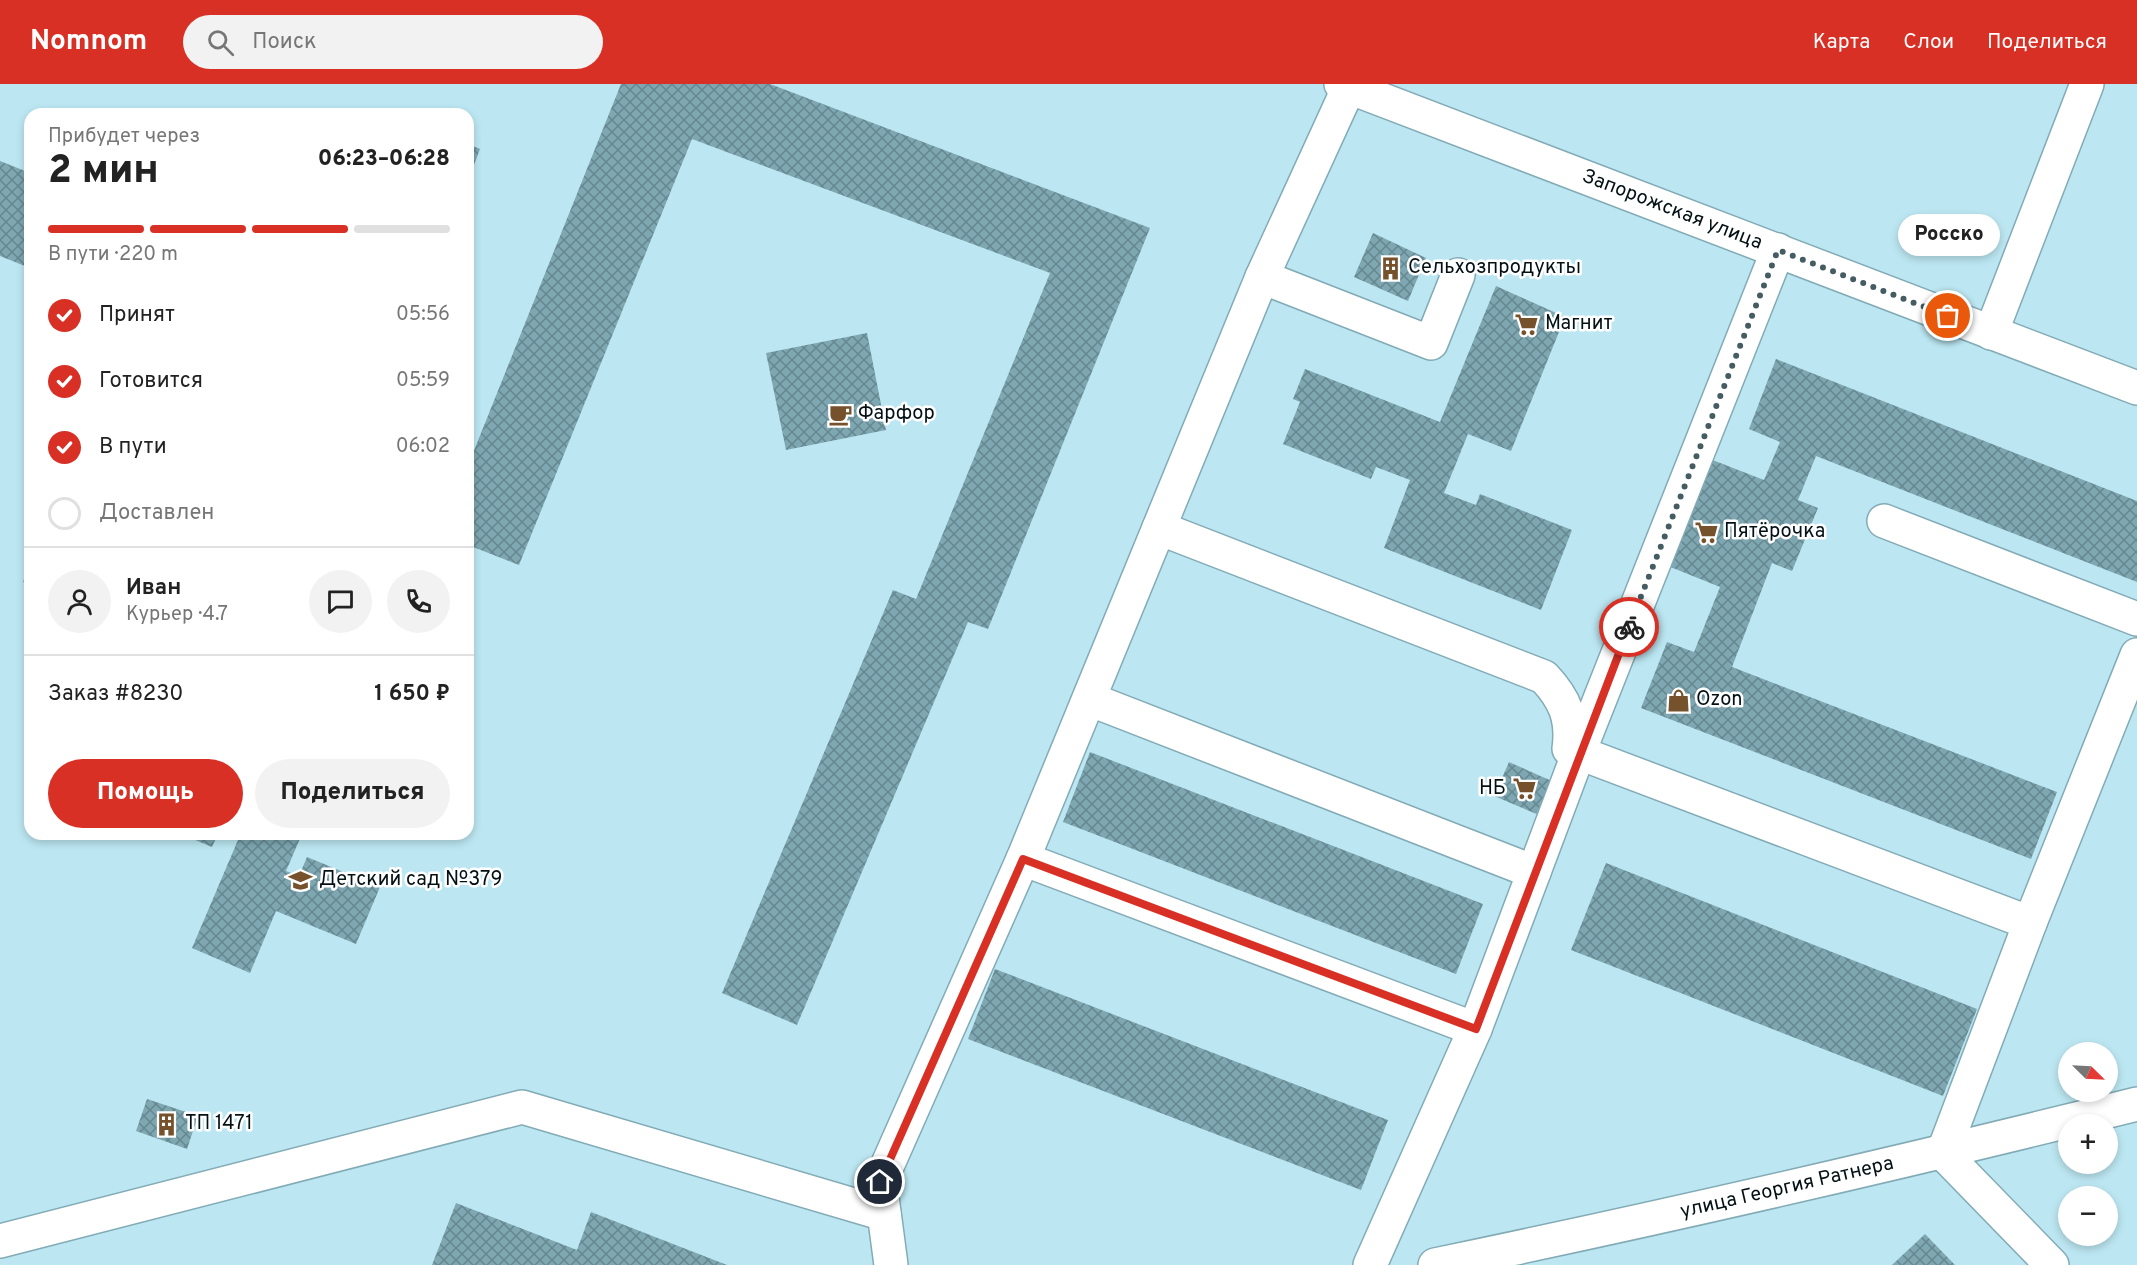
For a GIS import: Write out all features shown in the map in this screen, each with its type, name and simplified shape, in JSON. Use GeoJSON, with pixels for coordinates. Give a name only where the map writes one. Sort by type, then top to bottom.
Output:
{"type":"FeatureCollection","features":[{"type":"Feature","properties":{"kind":"street"},"geometry":{"type":"LineString","coordinates":[[1991,333],[2087,84]]}},
{"type":"Feature","properties":{"kind":"street"},"geometry":{"type":"LineString","coordinates":[[891,1265],[880,1182],[1023,859],[1262,277],[1345,86]]}},
{"type":"Feature","properties":{"kind":"street","name":"Запорожская улица"},"geometry":{"type":"LineString","coordinates":[[1345,86],[2137,388]]}},
{"type":"Feature","properties":{"kind":"street"},"geometry":{"type":"LineString","coordinates":[[1370,1265],[1476,1029],[1579,752],[1778,250]]}},
{"type":"Feature","properties":{"kind":"street"},"geometry":{"type":"LineString","coordinates":[[1262,277],[1431,343],[1458,275]]}},
{"type":"Feature","properties":{"kind":"street"},"geometry":{"type":"LineString","coordinates":[[1884,521],[2137,619]]}},
{"type":"Feature","properties":{"kind":"street"},"geometry":{"type":"LineString","coordinates":[[1159,528],[1544,677],[1556,690],[1568,712],[1571,732],[1569,749],[2030,923]]}},
{"type":"Feature","properties":{"kind":"street"},"geometry":{"type":"LineString","coordinates":[[2052,1265],[1943,1153],[2030,923],[2137,655]]}},
{"type":"Feature","properties":{"kind":"street"},"geometry":{"type":"LineString","coordinates":[[1089,699],[1534,872]]}},
{"type":"Feature","properties":{"kind":"street"},"geometry":{"type":"LineString","coordinates":[[1023,859],[1476,1029]]}},
{"type":"Feature","properties":{"kind":"street","name":"улица Георгия Ратнера"},"geometry":{"type":"LineString","coordinates":[[1435,1265],[1639,1222],[1943,1153],[2137,1104]]}},
{"type":"Feature","properties":{"kind":"street"},"geometry":{"type":"LineString","coordinates":[[0,1240],[522,1107],[884,1214]]}},
{"type":"Feature","properties":{"kind":"building"},"geometry":{"type":"Polygon","coordinates":[[[621,84],[770,84],[1150,228],[988,629],[968,622],[797,1025],[722,993],[893,590],[916,599],[1050,273],[692,139],[519,565],[474,547],[474,451],[621,84]]]}},
{"type":"Feature","properties":{"kind":"building"},"geometry":{"type":"Polygon","coordinates":[[[474,146],[480,149],[474,164],[474,146]]]}},
{"type":"Feature","properties":{"kind":"building"},"geometry":{"type":"Polygon","coordinates":[[[0,161],[24,171],[24,266],[0,256],[0,161]]]}},
{"type":"Feature","properties":{"kind":"building","name":"Сельхозпродукты"},"geometry":{"type":"Polygon","coordinates":[[[1373,233],[1426,258],[1408,301],[1354,277],[1373,233]]]}},
{"type":"Feature","properties":{"kind":"building"},"geometry":{"type":"Polygon","coordinates":[[[1496,286],[1565,317],[1511,451],[1468,434],[1444,493],[1476,505],[1480,494],[1572,530],[1541,610],[1384,548],[1410,480],[1376,467],[1371,479],[1283,444],[1300,402],[1293,399],[1305,369],[1440,422],[1496,286]]]}},
{"type":"Feature","properties":{"kind":"building"},"geometry":{"type":"Polygon","coordinates":[[[867,333],[886,430],[786,450],[766,353],[867,333]]]}},
{"type":"Feature","properties":{"kind":"building"},"geometry":{"type":"Polygon","coordinates":[[[1776,359],[2137,501],[2137,582],[1816,456],[1798,500],[1818,508],[1792,571],[1772,563],[1732,667],[2057,792],[2031,859],[1641,708],[1667,642],[1694,652],[1720,587],[1668,566],[1710,459],[1764,480],[1780,442],[1749,429],[1776,359]]]}},
{"type":"Feature","properties":{"kind":"building"},"geometry":{"type":"Polygon","coordinates":[[[1090,752],[1483,904],[1456,974],[1063,822],[1090,752]]]}},
{"type":"Feature","properties":{"kind":"building","name":"НБ"},"geometry":{"type":"Polygon","coordinates":[[[1509,762],[1554,782],[1539,815],[1494,796],[1509,762]]]}},
{"type":"Feature","properties":{"kind":"building"},"geometry":{"type":"Polygon","coordinates":[[[195,840],[215,840],[212,847],[195,840]]]}},
{"type":"Feature","properties":{"kind":"building"},"geometry":{"type":"Polygon","coordinates":[[[238,840],[299,840],[286,871],[299,876],[307,857],[380,887],[356,944],[276,911],[250,973],[192,948],[238,840]]]}},
{"type":"Feature","properties":{"kind":"building"},"geometry":{"type":"Polygon","coordinates":[[[1606,863],[1977,1009],[1943,1096],[1571,950],[1606,863]]]}},
{"type":"Feature","properties":{"kind":"building"},"geometry":{"type":"Polygon","coordinates":[[[995,969],[1388,1120],[1361,1190],[968,1039],[995,969]]]}},
{"type":"Feature","properties":{"kind":"building","name":"ТП 1471"},"geometry":{"type":"Polygon","coordinates":[[[147,1099],[198,1116],[187,1149],[136,1131],[147,1099]]]}},
{"type":"Feature","properties":{"kind":"building"},"geometry":{"type":"Polygon","coordinates":[[[456,1203],[577,1250],[591,1212],[727,1265],[432,1265],[456,1203]]]}},
{"type":"Feature","properties":{"kind":"building"},"geometry":{"type":"Polygon","coordinates":[[[1925,1234],[1955,1265],[1892,1265],[1925,1234]]]}},
{"type":"Feature","properties":{"kind":"way so far"},"geometry":{"type":"LineString","coordinates":[[1629,627],[1778,250],[1948,316]]}},
{"type":"Feature","properties":{"kind":"place","name":"Сельхозпродукты"},"geometry":{"type":"Point","coordinates":[1390,268]}},
{"type":"Feature","properties":{"kind":"place","name":"Росско"},"geometry":{"type":"Point","coordinates":[1948,316]}},
{"type":"Feature","properties":{"kind":"place","name":"Магнит"},"geometry":{"type":"Point","coordinates":[1527,324]}},
{"type":"Feature","properties":{"kind":"place","name":"Фарфор"},"geometry":{"type":"Point","coordinates":[840,414]}},
{"type":"Feature","properties":{"kind":"place","name":"Пятёрочка"},"geometry":{"type":"Point","coordinates":[1706,532]}},
{"type":"Feature","properties":{"kind":"place","name":"Ozon"},"geometry":{"type":"Point","coordinates":[1678,700]}},
{"type":"Feature","properties":{"kind":"place","name":"НБ"},"geometry":{"type":"Point","coordinates":[1524,789]}},
{"type":"Feature","properties":{"kind":"place","name":"Детский сад №379"},"geometry":{"type":"Point","coordinates":[301,880]}},
{"type":"Feature","properties":{"kind":"place","name":"ТП 1471"},"geometry":{"type":"Point","coordinates":[167,1124]}},
{"type":"Feature","properties":{"kind":"route"},"geometry":{"type":"LineString","coordinates":[[880,1182],[1023,859],[1476,1029],[1579,752],[1629,627]]}}]}
